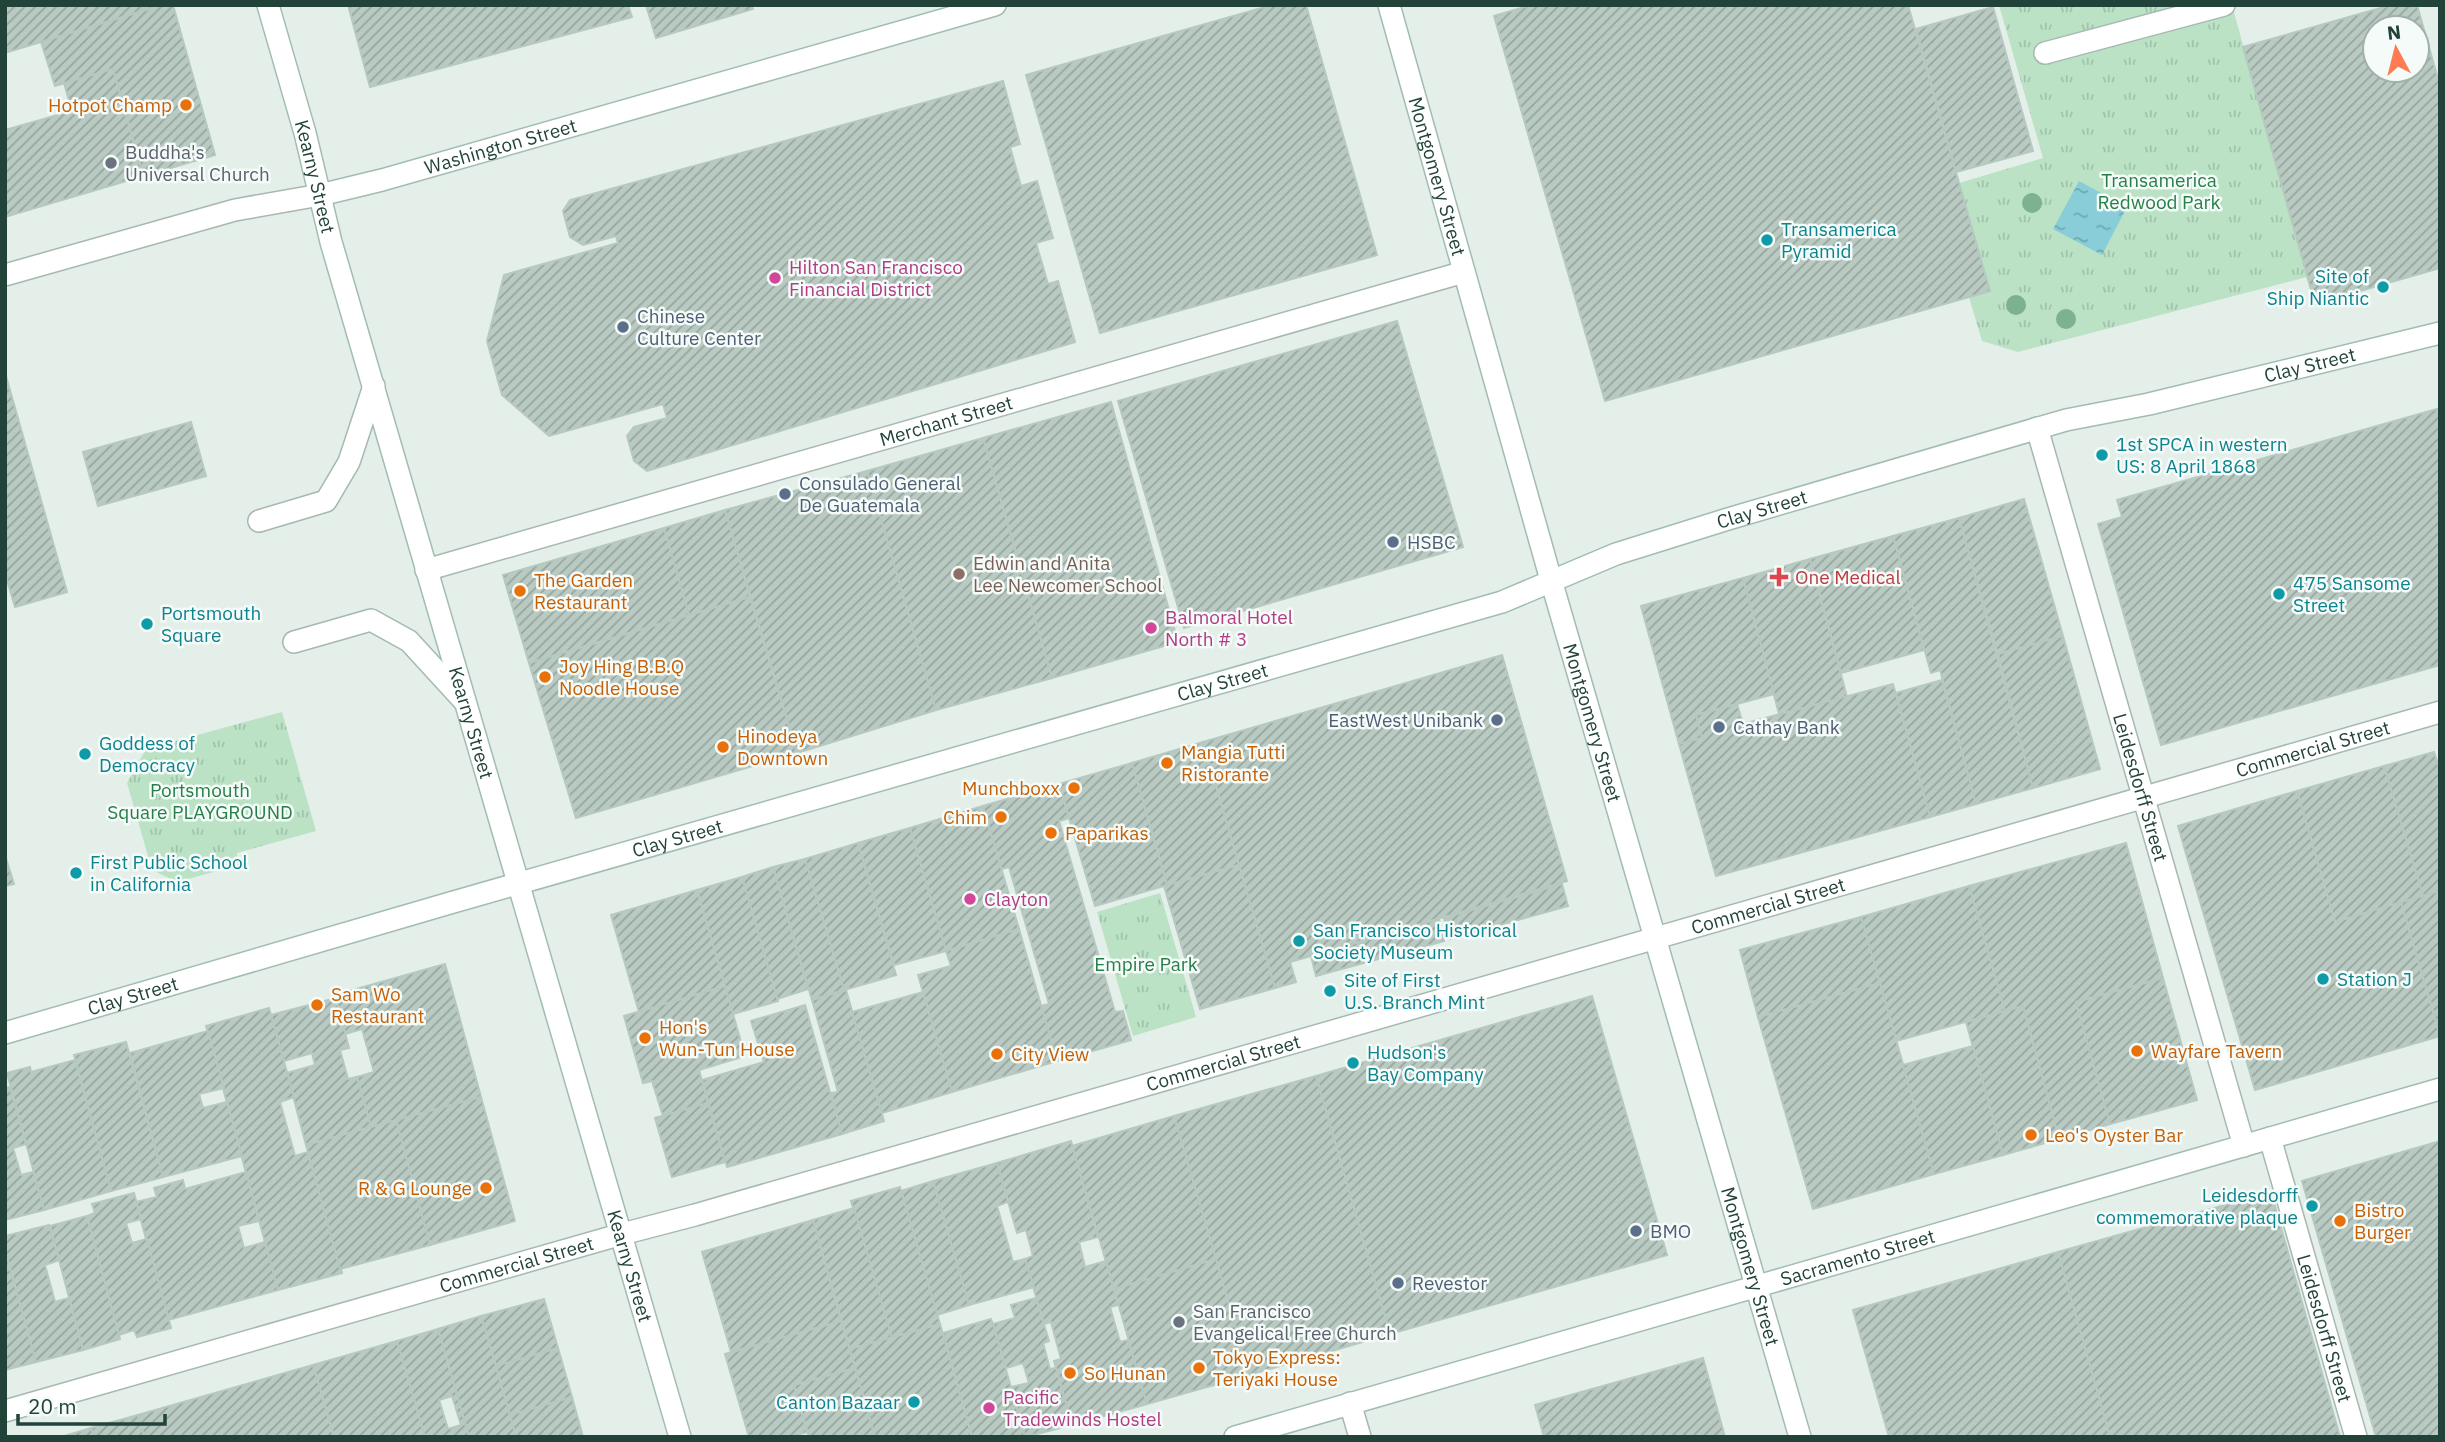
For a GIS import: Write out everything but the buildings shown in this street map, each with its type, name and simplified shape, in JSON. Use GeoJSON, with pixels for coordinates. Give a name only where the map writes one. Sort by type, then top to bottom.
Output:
{"type":"FeatureCollection","features":[{"type":"Feature","properties":{"kind":"street","name":"Kearny Street"},"geometry":{"type":"LineString","coordinates":[[268,5],[306,133],[331,242],[681,1437]]}},
{"type":"Feature","properties":{"kind":"street","name":"Washington Street"},"geometry":{"type":"LineString","coordinates":[[5,275],[235,210],[320,195],[383,180],[995,5]]}},
{"type":"Feature","properties":{"kind":"street","name":"Montgomery Street"},"geometry":{"type":"LineString","coordinates":[[1389,5],[1551,580],[1800,1437]]}},
{"type":"Feature","properties":{"kind":"street"},"geometry":{"type":"LineString","coordinates":[[2045,53],[2224,5]]}},
{"type":"Feature","properties":{"kind":"street","name":"Merchant Street"},"geometry":{"type":"LineString","coordinates":[[426,570],[1464,272]]}},
{"type":"Feature","properties":{"kind":"street","name":"Clay Street"},"geometry":{"type":"LineString","coordinates":[[5,1033],[1502,602],[1616,554],[2037,428],[2162,401],[2440,333]]}},
{"type":"Feature","properties":{"kind":"street"},"geometry":{"type":"LineString","coordinates":[[259,521],[326,501],[349,462],[374,386]]}},
{"type":"Feature","properties":{"kind":"street","name":"Leidesdorff Street"},"geometry":{"type":"LineString","coordinates":[[2037,428],[2244,1146]]}},
{"type":"Feature","properties":{"kind":"street"},"geometry":{"type":"LineString","coordinates":[[294,642],[371,621],[409,640],[464,701]]}},
{"type":"Feature","properties":{"kind":"street","name":"Commercial Street"},"geometry":{"type":"LineString","coordinates":[[5,1411],[2440,712]]}},
{"type":"Feature","properties":{"kind":"street","name":"Sacramento Street"},"geometry":{"type":"LineString","coordinates":[[1235,1437],[2440,1089]]}},
{"type":"Feature","properties":{"kind":"street","name":"Leidesdorff Street"},"geometry":{"type":"LineString","coordinates":[[2270,1138],[2356,1437]]}},
{"type":"Feature","properties":{"kind":"street"},"geometry":{"type":"LineString","coordinates":[[1350,1403],[1360,1437]]}},
{"type":"Feature","properties":{"kind":"green space","name":"Transamerica Redwood Park"},"geometry":{"type":"Polygon","coordinates":[[[1999,5],[2232,5],[2307,277],[2018,352],[1982,341],[1969,297],[1959,183],[2043,158],[1999,5]]]}},
{"type":"Feature","properties":{"kind":"green space","name":"Portsmouth Square PLAYGROUND"},"geometry":{"type":"Polygon","coordinates":[[[282,712],[316,831],[237,853],[239,865],[177,882],[152,870],[127,783],[146,749],[282,712]]]}},
{"type":"Feature","properties":{"kind":"green space","name":"Empire Park"},"geometry":{"type":"Polygon","coordinates":[[[1160,893],[1196,1017],[1133,1036],[1097,912],[1160,893]]]}},
{"type":"Feature","properties":{"kind":"water"},"geometry":{"type":"Polygon","coordinates":[[[2079,181],[2127,207],[2102,255],[2053,229],[2079,181]]]}},
{"type":"Feature","properties":{"kind":"place","name":"Hotpot Champ"},"geometry":{"type":"Point","coordinates":[186,105]}},
{"type":"Feature","properties":{"kind":"place","name":"Buddha's Universal Church"},"geometry":{"type":"Point","coordinates":[111,163]}},
{"type":"Feature","properties":{"kind":"place","name":"Transamerica Pyramid"},"geometry":{"type":"Point","coordinates":[1767,240]}},
{"type":"Feature","properties":{"kind":"place","name":"Hilton San Francisco Financial District"},"geometry":{"type":"Point","coordinates":[775,278]}},
{"type":"Feature","properties":{"kind":"place","name":"Site of Ship Niantic"},"geometry":{"type":"Point","coordinates":[2383,287]}},
{"type":"Feature","properties":{"kind":"place","name":"Chinese Culture Center"},"geometry":{"type":"Point","coordinates":[623,327]}},
{"type":"Feature","properties":{"kind":"place","name":"1st SPCA in western US: 8 April 1868"},"geometry":{"type":"Point","coordinates":[2102,455]}},
{"type":"Feature","properties":{"kind":"place","name":"Consulado General De Guatemala"},"geometry":{"type":"Point","coordinates":[785,494]}},
{"type":"Feature","properties":{"kind":"place","name":"HSBC"},"geometry":{"type":"Point","coordinates":[1393,542]}},
{"type":"Feature","properties":{"kind":"place","name":"Edwin and Anita Lee Newcomer School"},"geometry":{"type":"Point","coordinates":[959,574]}},
{"type":"Feature","properties":{"kind":"place","name":"One Medical"},"geometry":{"type":"Point","coordinates":[1779,577]}},
{"type":"Feature","properties":{"kind":"place","name":"The Garden Restaurant"},"geometry":{"type":"Point","coordinates":[520,591]}},
{"type":"Feature","properties":{"kind":"place","name":"475 Sansome Street"},"geometry":{"type":"Point","coordinates":[2279,594]}},
{"type":"Feature","properties":{"kind":"place","name":"Portsmouth Square"},"geometry":{"type":"Point","coordinates":[147,624]}},
{"type":"Feature","properties":{"kind":"place","name":"Balmoral Hotel North # 3"},"geometry":{"type":"Point","coordinates":[1151,628]}},
{"type":"Feature","properties":{"kind":"place","name":"Joy Hing B.B.Q Noodle House"},"geometry":{"type":"Point","coordinates":[545,677]}},
{"type":"Feature","properties":{"kind":"place","name":"EastWest Unibank"},"geometry":{"type":"Point","coordinates":[1497,720]}},
{"type":"Feature","properties":{"kind":"place","name":"Cathay Bank"},"geometry":{"type":"Point","coordinates":[1719,727]}},
{"type":"Feature","properties":{"kind":"place","name":"Hinodeya Downtown"},"geometry":{"type":"Point","coordinates":[723,747]}},
{"type":"Feature","properties":{"kind":"place","name":"Goddess of Democracy"},"geometry":{"type":"Point","coordinates":[85,754]}},
{"type":"Feature","properties":{"kind":"place","name":"Mangia Tutti Ristorante"},"geometry":{"type":"Point","coordinates":[1167,763]}},
{"type":"Feature","properties":{"kind":"place","name":"Munchboxx"},"geometry":{"type":"Point","coordinates":[1074,788]}},
{"type":"Feature","properties":{"kind":"place","name":"Chim"},"geometry":{"type":"Point","coordinates":[1001,817]}},
{"type":"Feature","properties":{"kind":"place","name":"Paparikas"},"geometry":{"type":"Point","coordinates":[1051,833]}},
{"type":"Feature","properties":{"kind":"place","name":"First Public School in California"},"geometry":{"type":"Point","coordinates":[76,873]}},
{"type":"Feature","properties":{"kind":"place","name":"Clayton"},"geometry":{"type":"Point","coordinates":[970,899]}},
{"type":"Feature","properties":{"kind":"place","name":"San Francisco Historical Society Museum"},"geometry":{"type":"Point","coordinates":[1299,941]}},
{"type":"Feature","properties":{"kind":"place","name":"Station J"},"geometry":{"type":"Point","coordinates":[2323,979]}},
{"type":"Feature","properties":{"kind":"place","name":"Site of First U.S. Branch Mint"},"geometry":{"type":"Point","coordinates":[1330,991]}},
{"type":"Feature","properties":{"kind":"place","name":"Sam Wo Restaurant"},"geometry":{"type":"Point","coordinates":[317,1005]}},
{"type":"Feature","properties":{"kind":"place","name":"Hon's Wun-Tun House"},"geometry":{"type":"Point","coordinates":[645,1038]}},
{"type":"Feature","properties":{"kind":"place","name":"Wayfare Tavern"},"geometry":{"type":"Point","coordinates":[2137,1051]}},
{"type":"Feature","properties":{"kind":"place","name":"City View"},"geometry":{"type":"Point","coordinates":[997,1054]}},
{"type":"Feature","properties":{"kind":"place","name":"Hudson's Bay Company"},"geometry":{"type":"Point","coordinates":[1353,1063]}},
{"type":"Feature","properties":{"kind":"place","name":"Leo's Oyster Bar"},"geometry":{"type":"Point","coordinates":[2031,1135]}},
{"type":"Feature","properties":{"kind":"place","name":"R & G Lounge"},"geometry":{"type":"Point","coordinates":[486,1188]}},
{"type":"Feature","properties":{"kind":"place","name":"Leidesdorff commemorative plaque"},"geometry":{"type":"Point","coordinates":[2312,1206]}},
{"type":"Feature","properties":{"kind":"place","name":"Bistro Burger"},"geometry":{"type":"Point","coordinates":[2340,1221]}},
{"type":"Feature","properties":{"kind":"place","name":"BMO"},"geometry":{"type":"Point","coordinates":[1636,1231]}},
{"type":"Feature","properties":{"kind":"place","name":"Revestor"},"geometry":{"type":"Point","coordinates":[1398,1283]}},
{"type":"Feature","properties":{"kind":"place","name":"San Francisco Evangelical Free Church"},"geometry":{"type":"Point","coordinates":[1179,1322]}},
{"type":"Feature","properties":{"kind":"place","name":"Tokyo Express: Teriyaki House"},"geometry":{"type":"Point","coordinates":[1199,1368]}},
{"type":"Feature","properties":{"kind":"place","name":"So Hunan"},"geometry":{"type":"Point","coordinates":[1070,1373]}},
{"type":"Feature","properties":{"kind":"place","name":"Canton Bazaar"},"geometry":{"type":"Point","coordinates":[914,1402]}},
{"type":"Feature","properties":{"kind":"place","name":"Pacific Tradewinds Hostel"},"geometry":{"type":"Point","coordinates":[989,1408]}}]}
